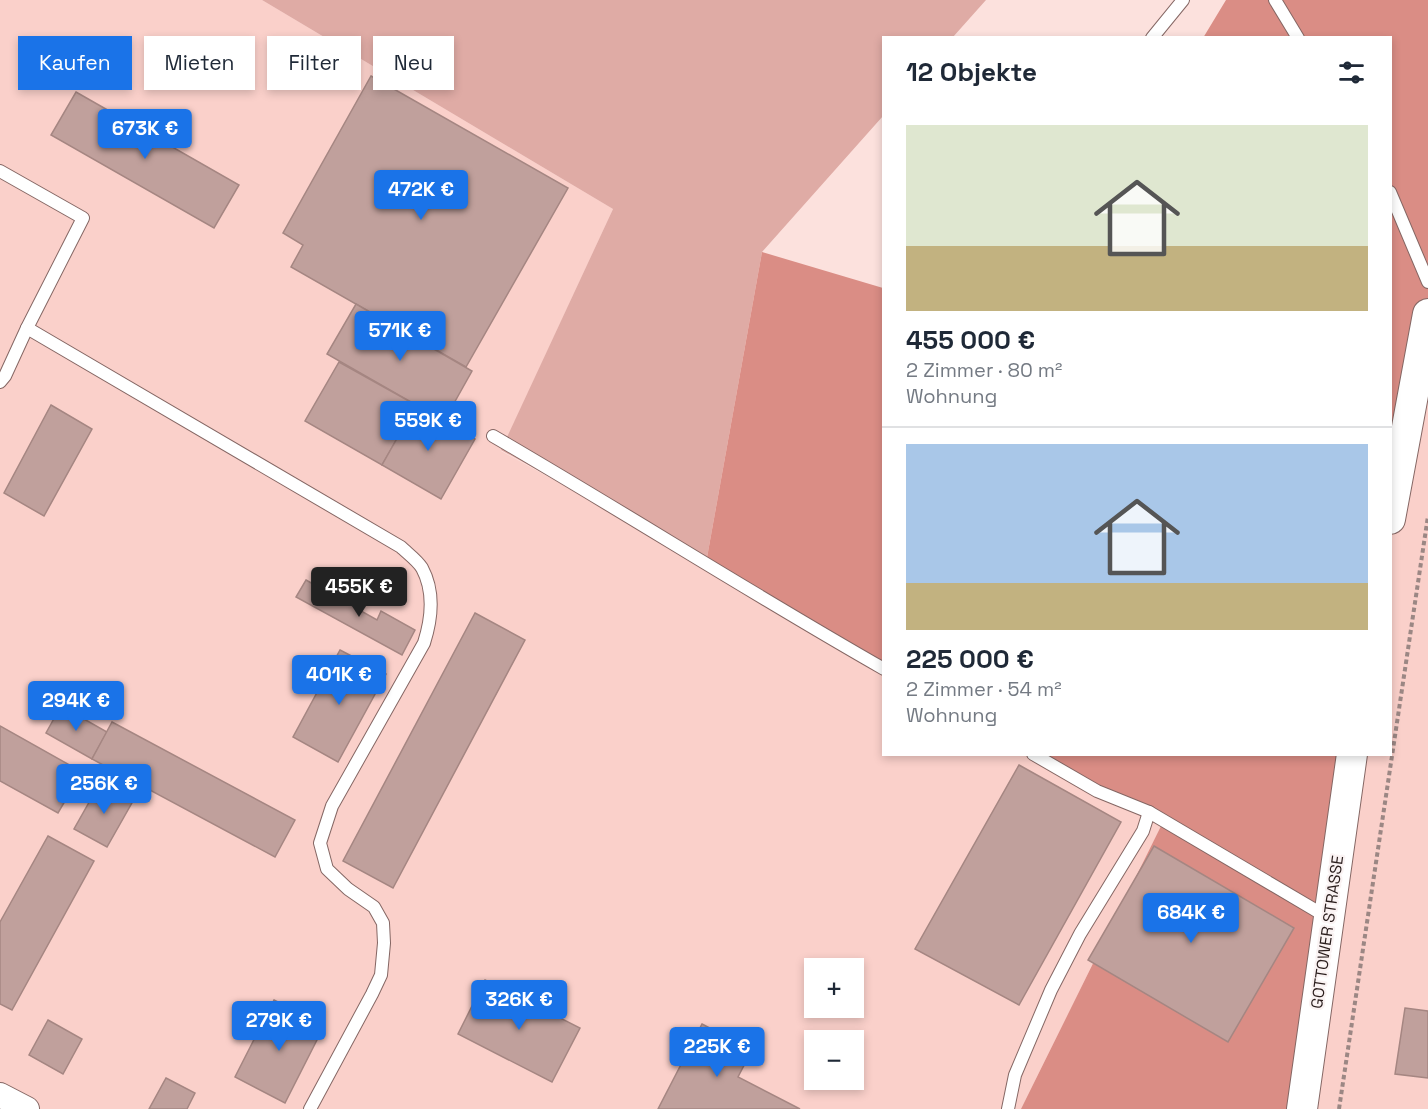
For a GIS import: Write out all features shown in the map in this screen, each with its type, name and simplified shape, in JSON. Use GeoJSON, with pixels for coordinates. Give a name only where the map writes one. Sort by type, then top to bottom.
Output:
{"type":"FeatureCollection","features":[{"type":"Feature","properties":{"kind":"street"},"geometry":{"type":"LineString","coordinates":[[1392,508],[1428,314]]}},
{"type":"Feature","properties":{"kind":"street","name":"GOTTOWER STRASSE"},"geometry":{"type":"LineString","coordinates":[[1302,1109],[1352,756]]}},
{"type":"Feature","properties":{"kind":"street"},"geometry":{"type":"LineString","coordinates":[[0,1095],[27,1109]]}},
{"type":"Feature","properties":{"kind":"lane"},"geometry":{"type":"LineString","coordinates":[[1154,36],[1183,0]]}},
{"type":"Feature","properties":{"kind":"lane"},"geometry":{"type":"LineString","coordinates":[[1275,0],[1297,36]]}},
{"type":"Feature","properties":{"kind":"lane"},"geometry":{"type":"LineString","coordinates":[[0,171],[83,218],[0,382]]}},
{"type":"Feature","properties":{"kind":"lane"},"geometry":{"type":"LineString","coordinates":[[1392,197],[1428,282]]}},
{"type":"Feature","properties":{"kind":"lane"},"geometry":{"type":"LineString","coordinates":[[27,328],[401,547],[421,567],[431,596],[431,621],[424,643],[332,806],[320,843],[327,869],[348,889],[374,907],[383,923],[384,944],[381,975],[310,1109]]}},
{"type":"Feature","properties":{"kind":"lane"},"geometry":{"type":"LineString","coordinates":[[493,436],[582,487],[779,609],[882,668]]}},
{"type":"Feature","properties":{"kind":"lane"},"geometry":{"type":"LineString","coordinates":[[1037,756],[1098,791],[1149,812],[1328,917]]}},
{"type":"Feature","properties":{"kind":"lane"},"geometry":{"type":"LineString","coordinates":[[1008,1109],[1014,1075],[1051,990],[1080,934],[1143,831],[1149,812]]}},
{"type":"Feature","properties":{"kind":"path"},"geometry":{"type":"LineString","coordinates":[[1392,756],[1428,516]]}},
{"type":"Feature","properties":{"kind":"path"},"geometry":{"type":"LineString","coordinates":[[1339,1109],[1392,756]]}},
{"type":"Feature","properties":{"kind":"shaded area"},"geometry":{"type":"Polygon","coordinates":[[[0,0],[262,0],[322,36],[267,36],[267,90],[361,90],[361,59],[373,66],[373,90],[413,90],[613,209],[501,451],[706,563],[882,664],[882,756],[1043,756],[1162,824],[1021,1109],[27,1109],[0,1095],[0,0]]]}},
{"type":"Feature","properties":{"kind":"shaded area"},"geometry":{"type":"Polygon","coordinates":[[[262,0],[986,0],[954,36],[882,36],[882,117],[762,252],[706,563],[501,450],[613,209],[413,90],[454,90],[454,36],[373,36],[373,66],[361,59],[361,36],[322,36],[262,0]]]}},
{"type":"Feature","properties":{"kind":"shaded area"},"geometry":{"type":"Polygon","coordinates":[[[1226,0],[1428,0],[1428,314],[1392,513],[1392,36],[1204,36],[1226,0]]]}},
{"type":"Feature","properties":{"kind":"shaded area"},"geometry":{"type":"Polygon","coordinates":[[[762,252],[882,288],[882,664],[706,563],[762,252]]]}},
{"type":"Feature","properties":{"kind":"shaded area"},"geometry":{"type":"Polygon","coordinates":[[[1428,314],[1428,1109],[1302,1109],[1352,756],[1392,756],[1392,513],[1428,314]]]}},
{"type":"Feature","properties":{"kind":"shaded area"},"geometry":{"type":"Polygon","coordinates":[[[1043,756],[1352,756],[1302,1109],[1021,1109],[1162,824],[1043,756]]]}},
{"type":"Feature","properties":{"kind":"building"},"geometry":{"type":"Polygon","coordinates":[[[371,76],[373,77],[373,90],[396,90],[568,188],[466,367],[291,267],[303,245],[283,233],[371,76]]]}},
{"type":"Feature","properties":{"kind":"building"},"geometry":{"type":"Polygon","coordinates":[[[76,92],[239,185],[214,228],[51,135],[76,92]]]}},
{"type":"Feature","properties":{"kind":"building"},"geometry":{"type":"Polygon","coordinates":[[[356,304],[472,371],[444,421],[327,354],[356,304]]]}},
{"type":"Feature","properties":{"kind":"building"},"geometry":{"type":"Polygon","coordinates":[[[339,362],[416,405],[382,465],[305,421],[339,362]]]}},
{"type":"Feature","properties":{"kind":"building"},"geometry":{"type":"Polygon","coordinates":[[[51,405],[92,429],[44,516],[4,493],[51,405]]]}},
{"type":"Feature","properties":{"kind":"building"},"geometry":{"type":"Polygon","coordinates":[[[416,405],[475,439],[441,499],[382,465],[416,405]]]}},
{"type":"Feature","properties":{"kind":"building"},"geometry":{"type":"Polygon","coordinates":[[[306,580],[377,620],[381,611],[415,630],[402,655],[296,597],[306,580]]]}},
{"type":"Feature","properties":{"kind":"building"},"geometry":{"type":"Polygon","coordinates":[[[475,613],[525,640],[393,888],[343,861],[475,613]]]}},
{"type":"Feature","properties":{"kind":"building"},"geometry":{"type":"Polygon","coordinates":[[[340,650],[386,674],[338,762],[293,737],[340,650]]]}},
{"type":"Feature","properties":{"kind":"building"},"geometry":{"type":"Polygon","coordinates":[[[61,706],[107,732],[92,759],[46,733],[61,706]]]}},
{"type":"Feature","properties":{"kind":"building"},"geometry":{"type":"Polygon","coordinates":[[[112,722],[295,820],[275,857],[92,759],[112,722]]]}},
{"type":"Feature","properties":{"kind":"building"},"geometry":{"type":"Polygon","coordinates":[[[0,726],[82,772],[58,813],[0,781],[0,726]]]}},
{"type":"Feature","properties":{"kind":"building"},"geometry":{"type":"Polygon","coordinates":[[[1019,765],[1121,822],[1019,1005],[915,949],[1019,765]]]}},
{"type":"Feature","properties":{"kind":"building"},"geometry":{"type":"Polygon","coordinates":[[[100,783],[133,801],[107,847],[74,829],[100,783]]]}},
{"type":"Feature","properties":{"kind":"building"},"geometry":{"type":"Polygon","coordinates":[[[48,836],[94,861],[12,1010],[0,1004],[0,922],[48,836]]]}},
{"type":"Feature","properties":{"kind":"building"},"geometry":{"type":"Polygon","coordinates":[[[1154,846],[1294,928],[1228,1042],[1088,960],[1154,846]]]}},
{"type":"Feature","properties":{"kind":"building"},"geometry":{"type":"Polygon","coordinates":[[[485,980],[580,1028],[552,1082],[458,1034],[485,980]]]}},
{"type":"Feature","properties":{"kind":"building"},"geometry":{"type":"Polygon","coordinates":[[[274,1000],[324,1026],[285,1103],[235,1077],[274,1000]]]}},
{"type":"Feature","properties":{"kind":"building"},"geometry":{"type":"Polygon","coordinates":[[[1405,1008],[1428,1011],[1428,1078],[1395,1074],[1405,1008]]]}},
{"type":"Feature","properties":{"kind":"building"},"geometry":{"type":"Polygon","coordinates":[[[48,1020],[82,1039],[63,1074],[29,1055],[48,1020]]]}},
{"type":"Feature","properties":{"kind":"building"},"geometry":{"type":"Polygon","coordinates":[[[702,1024],[752,1050],[738,1077],[800,1109],[658,1109],[702,1024]]]}},
{"type":"Feature","properties":{"kind":"building"},"geometry":{"type":"Polygon","coordinates":[[[166,1078],[195,1093],[187,1109],[149,1109],[166,1078]]]}}]}
